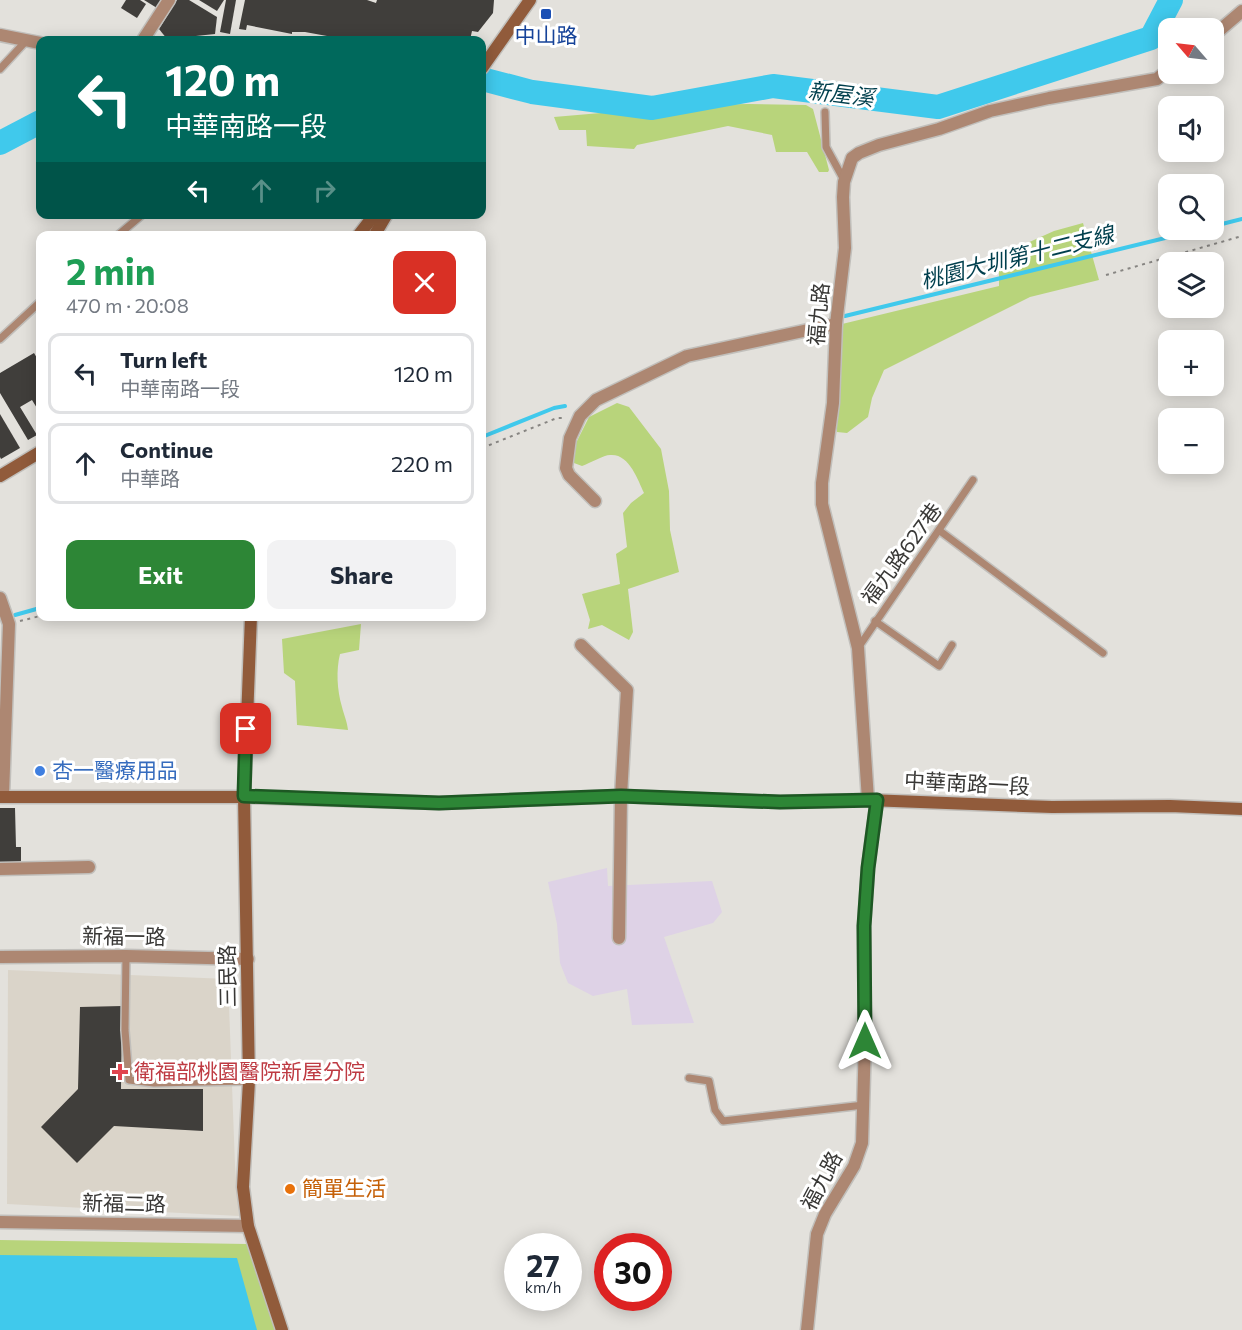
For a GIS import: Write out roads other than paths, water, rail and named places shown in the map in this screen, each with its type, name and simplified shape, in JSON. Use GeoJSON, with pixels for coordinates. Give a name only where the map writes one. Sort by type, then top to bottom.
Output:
{"type":"FeatureCollection","features":[{"type":"Feature","properties":{"kind":"main road"},"geometry":{"type":"LineString","coordinates":[[486,62],[530,0]]}},
{"type":"Feature","properties":{"kind":"main road"},"geometry":{"type":"LineString","coordinates":[[362,231],[371,219]]}},
{"type":"Feature","properties":{"kind":"main road"},"geometry":{"type":"LineString","coordinates":[[0,476],[36,454]]}},
{"type":"Feature","properties":{"kind":"main road","name":"三民路"},"geometry":{"type":"LineString","coordinates":[[251,621],[244,796],[249,1081],[243,1187],[248,1226],[282,1330]]}},
{"type":"Feature","properties":{"kind":"main road","name":"中華南路一段"},"geometry":{"type":"LineString","coordinates":[[2,796],[244,796],[439,803],[621,796],[780,802],[872,800],[1052,807],[1170,806],[1242,809]]}},
{"type":"Feature","properties":{"kind":"street"},"geometry":{"type":"LineString","coordinates":[[146,36],[169,0]]}},
{"type":"Feature","properties":{"kind":"street"},"geometry":{"type":"LineString","coordinates":[[1224,26],[1242,11]]}},
{"type":"Feature","properties":{"kind":"street"},"geometry":{"type":"LineString","coordinates":[[0,36],[36,42]]}},
{"type":"Feature","properties":{"kind":"street","name":"福九路"},"geometry":{"type":"LineString","coordinates":[[807,1330],[817,1234],[825,1214],[862,1149],[864,1105],[864,926],[872,800],[858,648],[822,504],[822,483],[833,403],[836,324],[845,248],[844,182],[852,158],[879,145],[939,129],[990,111],[1158,78]]}},
{"type":"Feature","properties":{"kind":"street"},"geometry":{"type":"LineString","coordinates":[[595,501],[569,475],[567,468],[570,438],[580,416],[596,400],[687,356],[836,324]]}},
{"type":"Feature","properties":{"kind":"street"},"geometry":{"type":"LineString","coordinates":[[0,598],[9,624],[2,796]]}},
{"type":"Feature","properties":{"kind":"street"},"geometry":{"type":"LineString","coordinates":[[581,645],[627,690],[621,796],[619,938]]}},
{"type":"Feature","properties":{"kind":"street"},"geometry":{"type":"LineString","coordinates":[[0,868],[88,867]]}},
{"type":"Feature","properties":{"kind":"street","name":"新福一路"},"geometry":{"type":"LineString","coordinates":[[0,957],[126,956],[248,959]]}},
{"type":"Feature","properties":{"kind":"street","name":"新福二路"},"geometry":{"type":"LineString","coordinates":[[0,1222],[248,1226]]}},
{"type":"Feature","properties":{"kind":"lane"},"geometry":{"type":"LineString","coordinates":[[0,69],[26,40]]}},
{"type":"Feature","properties":{"kind":"lane"},"geometry":{"type":"LineString","coordinates":[[825,112],[826,147],[844,182]]}},
{"type":"Feature","properties":{"kind":"lane"},"geometry":{"type":"LineString","coordinates":[[123,231],[137,219]]}},
{"type":"Feature","properties":{"kind":"lane"},"geometry":{"type":"LineString","coordinates":[[0,339],[36,306]]}},
{"type":"Feature","properties":{"kind":"lane","name":"福九路627巷"},"geometry":{"type":"LineString","coordinates":[[858,648],[974,480]]}},
{"type":"Feature","properties":{"kind":"lane"},"geometry":{"type":"LineString","coordinates":[[940,531],[1103,653]]}},
{"type":"Feature","properties":{"kind":"lane"},"geometry":{"type":"LineString","coordinates":[[875,621],[939,666],[952,645]]}},
{"type":"Feature","properties":{"kind":"lane"},"geometry":{"type":"LineString","coordinates":[[126,956],[125,1030],[129,1080],[154,1083],[249,1081]]}},
{"type":"Feature","properties":{"kind":"lane"},"geometry":{"type":"LineString","coordinates":[[689,1077],[709,1081],[715,1110],[723,1121],[864,1105]]}},
{"type":"Feature","properties":{"kind":"water"},"geometry":{"type":"Polygon","coordinates":[[[0,1255],[237,1258],[257,1330],[0,1330],[0,1255]]]}},
{"type":"Feature","properties":{"kind":"waterway","name":"新屋溪"},"geometry":{"type":"LineString","coordinates":[[486,80],[532,92],[652,108],[773,86],[938,107],[1151,38],[1171,0]]}},
{"type":"Feature","properties":{"kind":"waterway","name":"新屋溪"},"geometry":{"type":"LineString","coordinates":[[0,143],[36,124]]}},
{"type":"Feature","properties":{"kind":"waterway","name":"桃園大圳第十二支線"},"geometry":{"type":"LineString","coordinates":[[1224,224],[1242,219]]}},
{"type":"Feature","properties":{"kind":"waterway","name":"桃園大圳第十二支線"},"geometry":{"type":"LineString","coordinates":[[845,316],[1158,240]]}},
{"type":"Feature","properties":{"kind":"waterway","name":"桃園大圳第十二支線"},"geometry":{"type":"LineString","coordinates":[[486,435],[554,408],[565,406]]}},
{"type":"Feature","properties":{"kind":"waterway","name":"桃園大圳第十二支線"},"geometry":{"type":"LineString","coordinates":[[15,615],[36,609]]}},
{"type":"Feature","properties":{"kind":"place","name":"中山路"},"geometry":{"type":"Point","coordinates":[546,14]}},
{"type":"Feature","properties":{"kind":"place","name":"杏一醫療用品"},"geometry":{"type":"Point","coordinates":[40,771]}},
{"type":"Feature","properties":{"kind":"place","name":"衛福部桃園醫院新屋分院"},"geometry":{"type":"Point","coordinates":[120,1072]}},
{"type":"Feature","properties":{"kind":"place","name":"簡單生活"},"geometry":{"type":"Point","coordinates":[290,1189]}}]}
